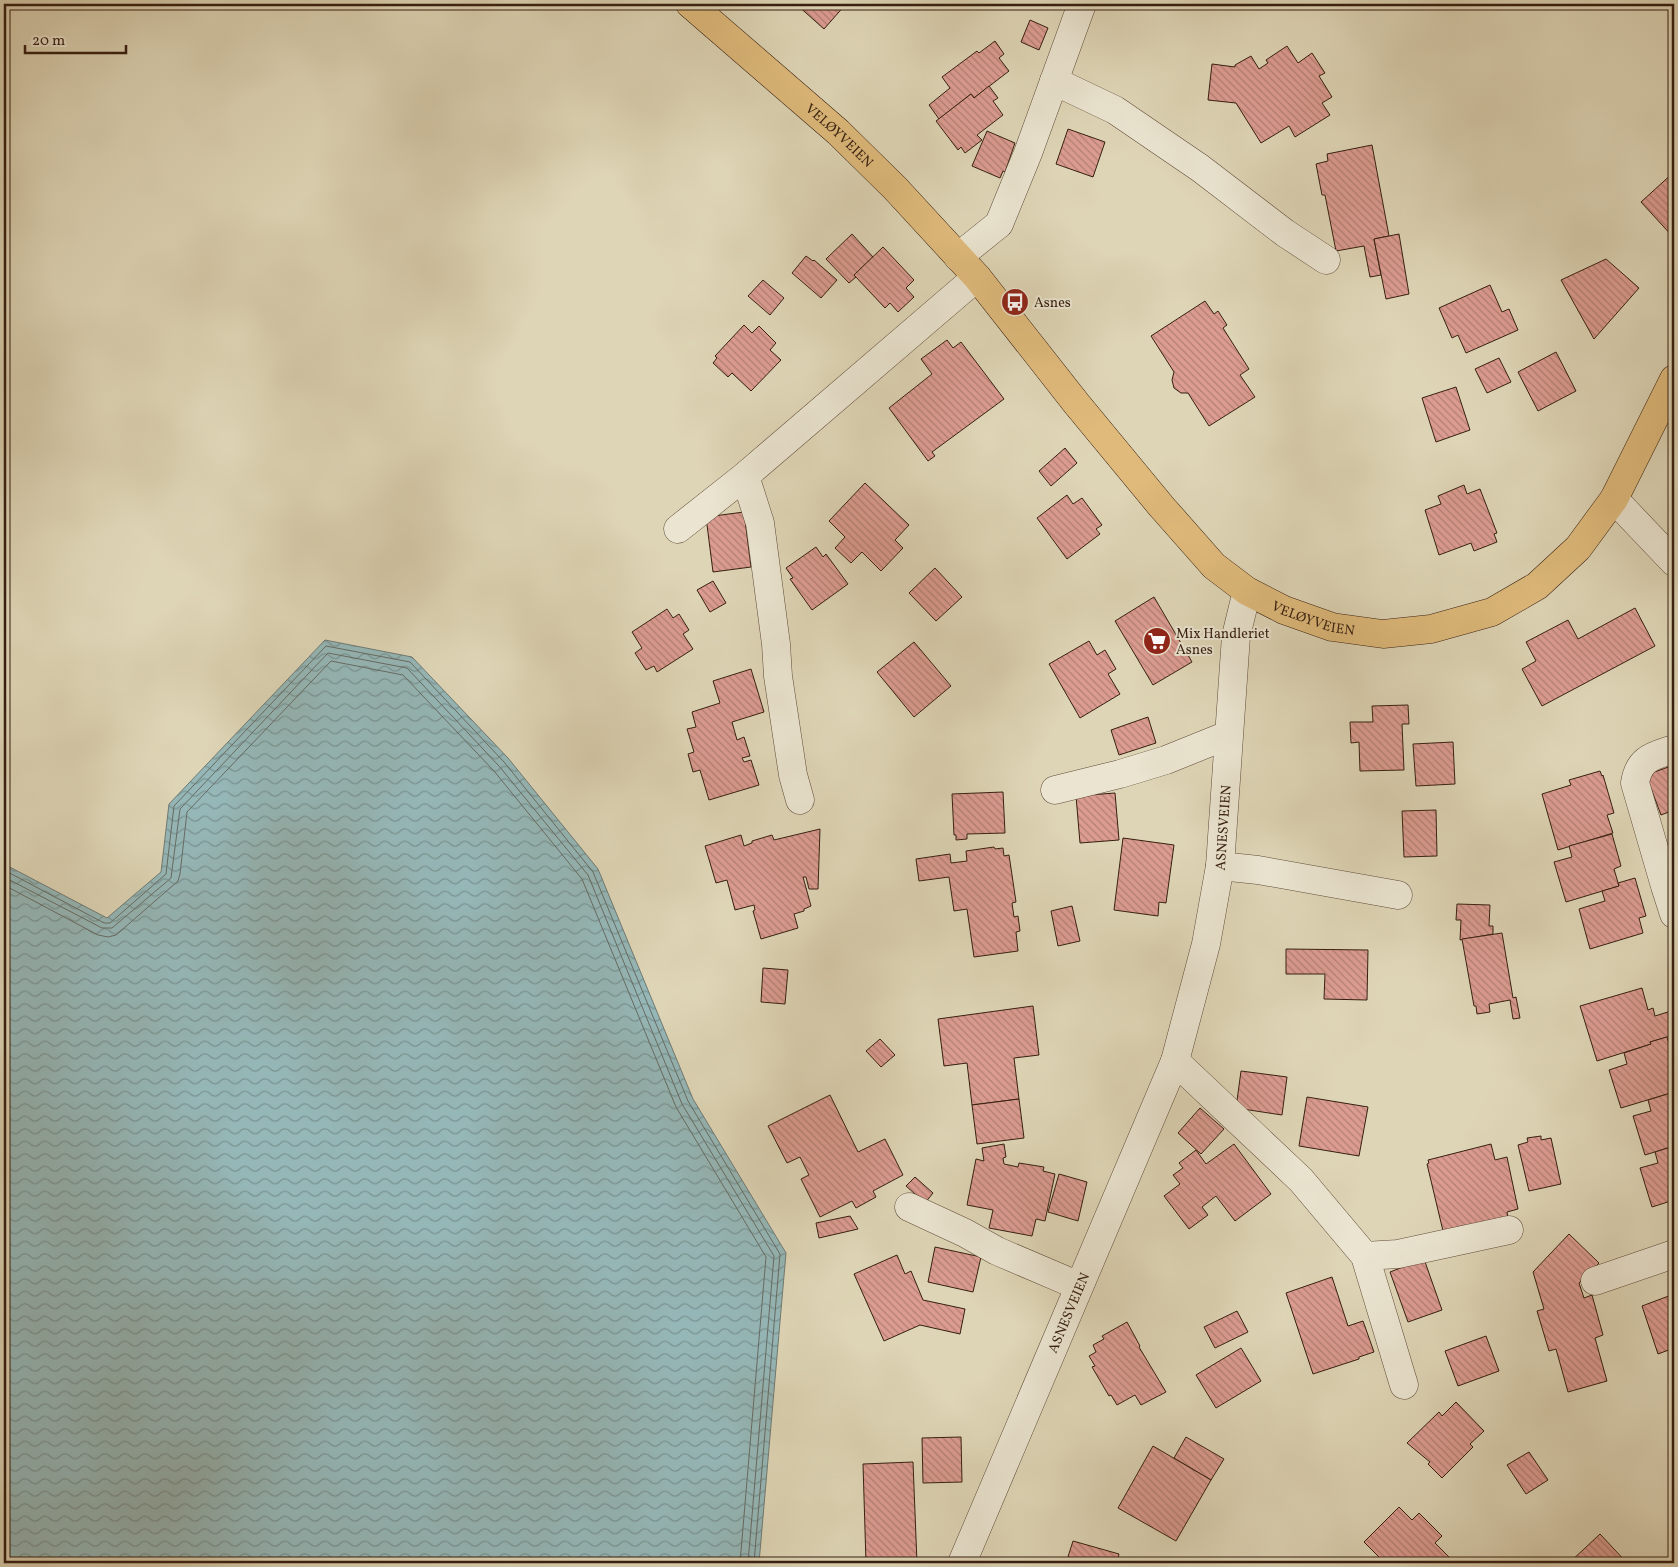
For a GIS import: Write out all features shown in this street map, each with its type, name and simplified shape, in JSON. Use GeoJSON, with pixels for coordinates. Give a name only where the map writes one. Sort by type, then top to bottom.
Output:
{"type":"FeatureCollection","features":[{"type":"Feature","properties":{"kind":"main road","name":"VELØYVEIEN"},"geometry":{"type":"LineString","coordinates":[[690,4],[838,132],[895,188],[977,277],[1076,403],[1161,506],[1214,566],[1247,591],[1284,610],[1332,626],[1382,634],[1430,629],[1492,612],[1538,586],[1578,548],[1614,499],[1674,379]]}},
{"type":"Feature","properties":{"kind":"street"},"geometry":{"type":"LineString","coordinates":[[958,257],[999,224],[1028,153],[1082,4]]}},
{"type":"Feature","properties":{"kind":"street"},"geometry":{"type":"LineString","coordinates":[[1054,81],[1115,110],[1200,168],[1285,233],[1326,260]]}},
{"type":"Feature","properties":{"kind":"street"},"geometry":{"type":"LineString","coordinates":[[678,528],[745,476],[977,277]]}},
{"type":"Feature","properties":{"kind":"street"},"geometry":{"type":"LineString","coordinates":[[745,476],[760,523],[776,644],[778,676],[793,775],[800,800]]}},
{"type":"Feature","properties":{"kind":"street"},"geometry":{"type":"LineString","coordinates":[[1614,499],[1674,562]]}},
{"type":"Feature","properties":{"kind":"street","name":"ASNESVEIEN"},"geometry":{"type":"LineString","coordinates":[[962,1563],[1176,1061],[1206,944],[1220,866],[1236,636],[1247,591]]}},
{"type":"Feature","properties":{"kind":"street"},"geometry":{"type":"LineString","coordinates":[[1055,790],[1120,774],[1166,760],[1228,735]]}},
{"type":"Feature","properties":{"kind":"street"},"geometry":{"type":"LineString","coordinates":[[1674,749],[1644,760],[1637,773],[1635,783],[1674,914]]}},
{"type":"Feature","properties":{"kind":"street"},"geometry":{"type":"LineString","coordinates":[[1220,866],[1258,870],[1398,894]]}},
{"type":"Feature","properties":{"kind":"street"},"geometry":{"type":"LineString","coordinates":[[1176,1061],[1301,1180],[1365,1256],[1404,1384]]}},
{"type":"Feature","properties":{"kind":"street"},"geometry":{"type":"LineString","coordinates":[[909,1208],[965,1233],[997,1251],[1079,1286]]}},
{"type":"Feature","properties":{"kind":"street"},"geometry":{"type":"LineString","coordinates":[[1365,1256],[1398,1254],[1509,1230]]}},
{"type":"Feature","properties":{"kind":"street"},"geometry":{"type":"LineString","coordinates":[[1595,1281],[1674,1254]]}},
{"type":"Feature","properties":{"kind":"water"},"geometry":{"type":"Polygon","coordinates":[[[325,640],[412,657],[508,758],[598,869],[693,1099],[786,1253],[759,1563],[4,1563],[4,864],[107,918],[161,872],[169,804],[325,640]]]}},
{"type":"Feature","properties":{"kind":"building"},"geometry":{"type":"Polygon","coordinates":[[[796,4],[846,4],[824,29],[796,4]]]}},
{"type":"Feature","properties":{"kind":"building"},"geometry":{"type":"Polygon","coordinates":[[[1030,20],[1048,28],[1039,50],[1021,42],[1030,20]]]}},
{"type":"Feature","properties":{"kind":"building"},"geometry":{"type":"Polygon","coordinates":[[[995,41],[1004,54],[999,58],[1009,71],[974,98],[971,94],[939,119],[929,105],[950,88],[942,77],[977,51],[979,53],[995,41]]]}},
{"type":"Feature","properties":{"kind":"building"},"geometry":{"type":"Polygon","coordinates":[[[1287,46],[1298,63],[1312,53],[1325,73],[1319,76],[1332,97],[1322,103],[1330,115],[1295,137],[1289,126],[1261,143],[1236,103],[1208,100],[1212,64],[1235,67],[1235,65],[1251,56],[1259,69],[1268,63],[1266,60],[1287,46]]]}},
{"type":"Feature","properties":{"kind":"building"},"geometry":{"type":"Polygon","coordinates":[[[989,86],[998,98],[993,101],[1003,115],[977,135],[982,140],[965,153],[961,147],[958,150],[936,121],[971,94],[974,98],[989,86]]]}},
{"type":"Feature","properties":{"kind":"building"},"geometry":{"type":"Polygon","coordinates":[[[1068,129],[1105,142],[1093,177],[1056,164],[1068,129]]]}},
{"type":"Feature","properties":{"kind":"building"},"geometry":{"type":"Polygon","coordinates":[[[987,131],[1015,143],[1005,172],[1003,171],[1000,178],[972,166],[987,131]]]}},
{"type":"Feature","properties":{"kind":"building"},"geometry":{"type":"Polygon","coordinates":[[[1372,145],[1389,236],[1374,239],[1381,275],[1370,277],[1364,246],[1336,251],[1325,195],[1322,195],[1316,164],[1328,161],[1327,154],[1372,145]]]}},
{"type":"Feature","properties":{"kind":"building"},"geometry":{"type":"Polygon","coordinates":[[[1674,172],[1674,238],[1641,202],[1674,172]]]}},
{"type":"Feature","properties":{"kind":"building"},"geometry":{"type":"Polygon","coordinates":[[[852,234],[873,257],[854,275],[856,277],[849,283],[826,259],[852,234]]]}},
{"type":"Feature","properties":{"kind":"building"},"geometry":{"type":"Polygon","coordinates":[[[1399,234],[1409,294],[1386,299],[1374,239],[1399,234]]]}},
{"type":"Feature","properties":{"kind":"building"},"geometry":{"type":"Polygon","coordinates":[[[883,247],[914,280],[906,288],[914,297],[898,312],[890,303],[885,308],[854,275],[883,247]]]}},
{"type":"Feature","properties":{"kind":"building"},"geometry":{"type":"Polygon","coordinates":[[[806,256],[814,260],[837,280],[821,298],[792,273],[806,256]]]}},
{"type":"Feature","properties":{"kind":"building"},"geometry":{"type":"Polygon","coordinates":[[[1606,259],[1639,288],[1594,339],[1561,280],[1606,259]]]}},
{"type":"Feature","properties":{"kind":"building"},"geometry":{"type":"Polygon","coordinates":[[[763,280],[784,298],[770,315],[748,296],[763,280]]]}},
{"type":"Feature","properties":{"kind":"building"},"geometry":{"type":"Polygon","coordinates":[[[1490,285],[1502,312],[1509,309],[1518,330],[1466,353],[1458,335],[1452,338],[1439,308],[1490,285]]]}},
{"type":"Feature","properties":{"kind":"building"},"geometry":{"type":"Polygon","coordinates":[[[1205,301],[1214,314],[1218,311],[1227,325],[1223,328],[1249,369],[1240,375],[1255,397],[1209,426],[1188,393],[1181,393],[1174,388],[1172,380],[1174,372],[1151,336],[1205,301]]]}},
{"type":"Feature","properties":{"kind":"building"},"geometry":{"type":"Polygon","coordinates":[[[744,325],[752,333],[759,326],[776,343],[770,350],[781,360],[751,391],[732,373],[728,377],[713,363],[717,358],[715,356],[744,325]]]}},
{"type":"Feature","properties":{"kind":"building"},"geometry":{"type":"Polygon","coordinates":[[[947,340],[953,348],[961,342],[1004,399],[932,452],[935,456],[928,461],[889,408],[932,374],[921,359],[947,340]]]}},
{"type":"Feature","properties":{"kind":"building"},"geometry":{"type":"Polygon","coordinates":[[[1556,352],[1576,391],[1538,411],[1518,372],[1556,352]]]}},
{"type":"Feature","properties":{"kind":"building"},"geometry":{"type":"Polygon","coordinates":[[[1499,358],[1511,382],[1487,393],[1475,369],[1499,358]]]}},
{"type":"Feature","properties":{"kind":"building"},"geometry":{"type":"Polygon","coordinates":[[[1456,387],[1470,430],[1436,442],[1422,398],[1456,387]]]}},
{"type":"Feature","properties":{"kind":"building"},"geometry":{"type":"Polygon","coordinates":[[[1065,448],[1077,463],[1051,486],[1039,471],[1065,448]]]}},
{"type":"Feature","properties":{"kind":"building"},"geometry":{"type":"Polygon","coordinates":[[[865,483],[909,525],[895,540],[903,548],[881,571],[862,552],[851,563],[835,548],[845,537],[829,521],[865,483]]]}},
{"type":"Feature","properties":{"kind":"building"},"geometry":{"type":"Polygon","coordinates":[[[1464,485],[1467,494],[1480,489],[1497,533],[1494,534],[1497,542],[1474,551],[1471,543],[1439,555],[1425,510],[1441,504],[1438,496],[1464,485]]]}},
{"type":"Feature","properties":{"kind":"building"},"geometry":{"type":"Polygon","coordinates":[[[1067,495],[1073,504],[1082,498],[1102,525],[1096,529],[1100,534],[1067,559],[1037,518],[1067,495]]]}},
{"type":"Feature","properties":{"kind":"building"},"geometry":{"type":"Polygon","coordinates":[[[744,512],[751,567],[713,572],[706,517],[744,512]]]}},
{"type":"Feature","properties":{"kind":"building"},"geometry":{"type":"Polygon","coordinates":[[[816,547],[823,557],[826,554],[848,584],[812,610],[790,579],[793,578],[786,568],[816,547]]]}},
{"type":"Feature","properties":{"kind":"building"},"geometry":{"type":"Polygon","coordinates":[[[935,568],[962,597],[936,621],[909,593],[935,568]]]}},
{"type":"Feature","properties":{"kind":"building"},"geometry":{"type":"Polygon","coordinates":[[[713,581],[726,603],[710,612],[697,590],[713,581]]]}},
{"type":"Feature","properties":{"kind":"building"},"geometry":{"type":"Polygon","coordinates":[[[1154,597],[1192,662],[1153,685],[1115,621],[1154,597]]]}},
{"type":"Feature","properties":{"kind":"building"},"geometry":{"type":"Polygon","coordinates":[[[1635,608],[1655,646],[1542,706],[1522,669],[1536,661],[1526,642],[1568,620],[1578,639],[1635,608]]]}},
{"type":"Feature","properties":{"kind":"building"},"geometry":{"type":"Polygon","coordinates":[[[667,609],[673,618],[679,614],[689,630],[683,634],[693,649],[657,672],[654,666],[646,670],[635,653],[642,648],[632,632],[667,609]]]}},
{"type":"Feature","properties":{"kind":"building"},"geometry":{"type":"Polygon","coordinates":[[[1089,641],[1097,655],[1105,650],[1116,669],[1108,674],[1120,694],[1080,718],[1049,664],[1089,641]]]}},
{"type":"Feature","properties":{"kind":"building"},"geometry":{"type":"Polygon","coordinates":[[[914,642],[951,686],[914,717],[877,672],[914,642]]]}},
{"type":"Feature","properties":{"kind":"building"},"geometry":{"type":"Polygon","coordinates":[[[751,669],[764,712],[732,722],[737,740],[744,737],[750,756],[742,758],[744,762],[751,760],[759,785],[709,800],[700,770],[693,772],[688,754],[694,752],[687,729],[696,727],[692,712],[720,703],[713,681],[751,669]]]}},
{"type":"Feature","properties":{"kind":"building"},"geometry":{"type":"Polygon","coordinates":[[[1408,705],[1409,724],[1402,724],[1404,770],[1360,771],[1359,742],[1351,743],[1350,722],[1373,722],[1372,706],[1408,705]]]}},
{"type":"Feature","properties":{"kind":"building"},"geometry":{"type":"Polygon","coordinates":[[[1148,717],[1156,743],[1119,755],[1111,730],[1148,717]]]}},
{"type":"Feature","properties":{"kind":"building"},"geometry":{"type":"Polygon","coordinates":[[[1453,742],[1455,784],[1416,786],[1413,744],[1453,742]]]}},
{"type":"Feature","properties":{"kind":"building"},"geometry":{"type":"Polygon","coordinates":[[[1674,765],[1674,810],[1661,815],[1646,775],[1674,765]]]}},
{"type":"Feature","properties":{"kind":"building"},"geometry":{"type":"Polygon","coordinates":[[[1600,771],[1603,775],[1614,813],[1607,815],[1613,833],[1558,850],[1542,794],[1571,785],[1569,780],[1600,771]]]}},
{"type":"Feature","properties":{"kind":"building"},"geometry":{"type":"Polygon","coordinates":[[[1003,792],[1005,833],[967,834],[967,839],[956,840],[956,835],[954,835],[952,794],[1003,792]]]}},
{"type":"Feature","properties":{"kind":"building"},"geometry":{"type":"Polygon","coordinates":[[[1115,793],[1119,840],[1080,843],[1076,796],[1115,793]]]}},
{"type":"Feature","properties":{"kind":"building"},"geometry":{"type":"Polygon","coordinates":[[[1436,810],[1437,856],[1404,857],[1402,811],[1436,810]]]}},
{"type":"Feature","properties":{"kind":"building"},"geometry":{"type":"Polygon","coordinates":[[[820,829],[818,889],[809,889],[806,877],[803,877],[811,906],[804,909],[804,911],[794,914],[798,928],[761,939],[753,911],[755,910],[754,905],[735,910],[727,880],[716,883],[705,846],[741,835],[744,846],[752,843],[752,841],[772,835],[774,840],[820,829]]]}},
{"type":"Feature","properties":{"kind":"building"},"geometry":{"type":"Polygon","coordinates":[[[1612,834],[1621,866],[1614,869],[1619,886],[1566,902],[1554,862],[1572,857],[1569,846],[1612,834]]]}},
{"type":"Feature","properties":{"kind":"building"},"geometry":{"type":"Polygon","coordinates":[[[1123,838],[1174,845],[1166,903],[1159,902],[1158,916],[1114,910],[1123,838]]]}},
{"type":"Feature","properties":{"kind":"building"},"geometry":{"type":"Polygon","coordinates":[[[994,847],[995,849],[1003,848],[1004,856],[1009,855],[1016,902],[1012,903],[1014,917],[1018,916],[1020,931],[1016,932],[1018,951],[974,957],[967,909],[954,911],[949,877],[919,881],[916,859],[950,854],[951,863],[967,861],[966,851],[994,847]]]}},
{"type":"Feature","properties":{"kind":"building"},"geometry":{"type":"Polygon","coordinates":[[[1635,878],[1646,916],[1639,918],[1643,933],[1590,949],[1579,909],[1605,901],[1602,891],[1619,886],[1618,883],[1635,878]]]}},
{"type":"Feature","properties":{"kind":"building"},"geometry":{"type":"Polygon","coordinates":[[[1457,904],[1490,905],[1489,926],[1493,926],[1493,934],[1460,940],[1461,920],[1456,920],[1457,904]]]}},
{"type":"Feature","properties":{"kind":"building"},"geometry":{"type":"Polygon","coordinates":[[[1072,906],[1080,941],[1058,946],[1051,911],[1072,906]]]}},
{"type":"Feature","properties":{"kind":"building"},"geometry":{"type":"Polygon","coordinates":[[[1502,933],[1513,998],[1516,997],[1520,1018],[1513,1019],[1510,1000],[1489,1004],[1490,1012],[1477,1014],[1476,1006],[1474,1006],[1462,939],[1502,933]]]}},
{"type":"Feature","properties":{"kind":"building"},"geometry":{"type":"Polygon","coordinates":[[[1286,949],[1368,950],[1367,1000],[1324,999],[1325,974],[1286,974],[1286,949]]]}},
{"type":"Feature","properties":{"kind":"building"},"geometry":{"type":"Polygon","coordinates":[[[763,968],[788,970],[785,1004],[761,1002],[763,968]]]}},
{"type":"Feature","properties":{"kind":"building"},"geometry":{"type":"Polygon","coordinates":[[[1642,988],[1648,1010],[1653,1008],[1655,1016],[1671,1011],[1674,1035],[1597,1061],[1580,1006],[1642,988]]]}},
{"type":"Feature","properties":{"kind":"building"},"geometry":{"type":"Polygon","coordinates":[[[1033,1006],[1039,1055],[1014,1058],[1019,1099],[972,1105],[967,1063],[944,1066],[938,1019],[1033,1006]]]}},
{"type":"Feature","properties":{"kind":"building"},"geometry":{"type":"Polygon","coordinates":[[[1667,1037],[1674,1062],[1674,1071],[1669,1073],[1674,1092],[1621,1108],[1609,1070],[1627,1064],[1624,1053],[1667,1037]]]}},
{"type":"Feature","properties":{"kind":"building"},"geometry":{"type":"Polygon","coordinates":[[[880,1039],[895,1055],[881,1067],[866,1051],[880,1039]]]}},
{"type":"Feature","properties":{"kind":"building"},"geometry":{"type":"Polygon","coordinates":[[[1241,1071],[1287,1077],[1282,1115],[1236,1108],[1241,1071]]]}},
{"type":"Feature","properties":{"kind":"building"},"geometry":{"type":"Polygon","coordinates":[[[1674,1092],[1674,1146],[1645,1155],[1633,1116],[1651,1111],[1648,1100],[1674,1092]]]}},
{"type":"Feature","properties":{"kind":"building"},"geometry":{"type":"Polygon","coordinates":[[[830,1095],[858,1152],[885,1139],[903,1175],[873,1191],[876,1197],[856,1208],[852,1201],[820,1217],[801,1179],[809,1175],[800,1157],[787,1163],[768,1126],[830,1095]]]}},
{"type":"Feature","properties":{"kind":"building"},"geometry":{"type":"Polygon","coordinates":[[[1307,1097],[1368,1107],[1359,1156],[1299,1146],[1307,1097]]]}},
{"type":"Feature","properties":{"kind":"building"},"geometry":{"type":"Polygon","coordinates":[[[1019,1099],[1024,1138],[977,1144],[972,1105],[1019,1099]]]}},
{"type":"Feature","properties":{"kind":"building"},"geometry":{"type":"Polygon","coordinates":[[[1200,1108],[1224,1129],[1201,1154],[1178,1133],[1200,1108]]]}},
{"type":"Feature","properties":{"kind":"building"},"geometry":{"type":"Polygon","coordinates":[[[1541,1136],[1541,1140],[1551,1138],[1561,1184],[1529,1191],[1518,1145],[1528,1142],[1527,1138],[1541,1136]]]}},
{"type":"Feature","properties":{"kind":"building"},"geometry":{"type":"Polygon","coordinates":[[[1004,1144],[1006,1157],[1003,1158],[1004,1164],[1018,1167],[1019,1163],[1044,1167],[1043,1171],[1055,1174],[1045,1221],[1036,1219],[1032,1236],[989,1228],[993,1210],[967,1205],[976,1159],[984,1161],[982,1148],[1004,1144]]]}},
{"type":"Feature","properties":{"kind":"building"},"geometry":{"type":"Polygon","coordinates":[[[1234,1144],[1271,1194],[1235,1221],[1216,1196],[1202,1207],[1208,1215],[1189,1229],[1164,1196],[1180,1184],[1173,1175],[1183,1168],[1179,1163],[1196,1150],[1206,1164],[1234,1144]]]}},
{"type":"Feature","properties":{"kind":"building"},"geometry":{"type":"Polygon","coordinates":[[[1491,1144],[1495,1160],[1507,1157],[1518,1209],[1507,1212],[1508,1218],[1463,1229],[1462,1226],[1443,1231],[1427,1164],[1429,1163],[1428,1160],[1491,1144]]]}},
{"type":"Feature","properties":{"kind":"building"},"geometry":{"type":"Polygon","coordinates":[[[1674,1146],[1674,1200],[1652,1207],[1640,1168],[1658,1163],[1655,1152],[1674,1146]]]}},
{"type":"Feature","properties":{"kind":"building"},"geometry":{"type":"Polygon","coordinates":[[[1059,1174],[1087,1182],[1078,1221],[1048,1212],[1059,1174]]]}},
{"type":"Feature","properties":{"kind":"building"},"geometry":{"type":"Polygon","coordinates":[[[915,1177],[933,1193],[925,1203],[906,1186],[915,1177]]]}},
{"type":"Feature","properties":{"kind":"building"},"geometry":{"type":"Polygon","coordinates":[[[850,1216],[858,1229],[819,1238],[816,1223],[850,1216]]]}},
{"type":"Feature","properties":{"kind":"building"},"geometry":{"type":"Polygon","coordinates":[[[1569,1234],[1599,1263],[1579,1283],[1584,1298],[1592,1295],[1603,1335],[1595,1338],[1607,1381],[1568,1392],[1556,1349],[1549,1351],[1537,1311],[1544,1309],[1533,1272],[1569,1234]]]}},
{"type":"Feature","properties":{"kind":"building"},"geometry":{"type":"Polygon","coordinates":[[[935,1247],[981,1257],[973,1292],[928,1282],[935,1247]]]}},
{"type":"Feature","properties":{"kind":"building"},"geometry":{"type":"Polygon","coordinates":[[[897,1255],[905,1274],[911,1271],[923,1300],[965,1309],[960,1334],[920,1325],[884,1341],[854,1274],[897,1255]]]}},
{"type":"Feature","properties":{"kind":"building"},"geometry":{"type":"Polygon","coordinates":[[[1424,1259],[1442,1310],[1408,1322],[1390,1272],[1424,1259]]]}},
{"type":"Feature","properties":{"kind":"building"},"geometry":{"type":"Polygon","coordinates":[[[1332,1277],[1348,1326],[1363,1321],[1374,1352],[1313,1374],[1286,1293],[1332,1277]]]}},
{"type":"Feature","properties":{"kind":"building"},"geometry":{"type":"Polygon","coordinates":[[[1674,1294],[1674,1348],[1658,1354],[1642,1306],[1674,1294]]]}},
{"type":"Feature","properties":{"kind":"building"},"geometry":{"type":"Polygon","coordinates":[[[1237,1311],[1248,1332],[1215,1348],[1204,1327],[1237,1311]]]}},
{"type":"Feature","properties":{"kind":"building"},"geometry":{"type":"Polygon","coordinates":[[[1127,1322],[1139,1347],[1166,1392],[1141,1405],[1135,1395],[1117,1405],[1111,1395],[1109,1396],[1092,1367],[1095,1366],[1089,1356],[1096,1352],[1093,1345],[1104,1339],[1102,1336],[1127,1322]]]}},
{"type":"Feature","properties":{"kind":"building"},"geometry":{"type":"Polygon","coordinates":[[[1486,1336],[1499,1371],[1458,1386],[1445,1351],[1486,1336]]]}},
{"type":"Feature","properties":{"kind":"building"},"geometry":{"type":"Polygon","coordinates":[[[1241,1348],[1261,1381],[1216,1408],[1196,1375],[1241,1348]]]}},
{"type":"Feature","properties":{"kind":"building"},"geometry":{"type":"Polygon","coordinates":[[[1456,1402],[1484,1431],[1470,1444],[1473,1447],[1442,1478],[1428,1464],[1430,1462],[1407,1443],[1439,1412],[1442,1416],[1456,1402]]]}},
{"type":"Feature","properties":{"kind":"building"},"geometry":{"type":"Polygon","coordinates":[[[961,1437],[962,1482],[923,1483],[922,1438],[961,1437]]]}},
{"type":"Feature","properties":{"kind":"building"},"geometry":{"type":"Polygon","coordinates":[[[1186,1437],[1224,1459],[1211,1480],[1174,1458],[1186,1437]]]}},
{"type":"Feature","properties":{"kind":"building"},"geometry":{"type":"Polygon","coordinates":[[[1153,1446],[1211,1480],[1176,1541],[1118,1508],[1153,1446]]]}},
{"type":"Feature","properties":{"kind":"building"},"geometry":{"type":"Polygon","coordinates":[[[1529,1452],[1548,1480],[1526,1494],[1507,1465],[1529,1452]]]}},
{"type":"Feature","properties":{"kind":"building"},"geometry":{"type":"Polygon","coordinates":[[[913,1462],[917,1563],[866,1563],[863,1464],[913,1462]]]}},
{"type":"Feature","properties":{"kind":"building"},"geometry":{"type":"Polygon","coordinates":[[[1399,1507],[1412,1520],[1419,1513],[1442,1536],[1435,1543],[1452,1560],[1449,1563],[1385,1563],[1364,1542],[1399,1507]]]}},
{"type":"Feature","properties":{"kind":"building"},"geometry":{"type":"Polygon","coordinates":[[[1600,1534],[1627,1563],[1569,1563],[1600,1534]]]}},
{"type":"Feature","properties":{"kind":"building"},"geometry":{"type":"Polygon","coordinates":[[[1073,1541],[1119,1554],[1117,1563],[1066,1563],[1073,1541]]]}},
{"type":"Feature","properties":{"kind":"place","name":"Asnes"},"geometry":{"type":"Point","coordinates":[1015,302]}},
{"type":"Feature","properties":{"kind":"place","name":"Mix Handleriet Asnes"},"geometry":{"type":"Point","coordinates":[1157,641]}}]}
